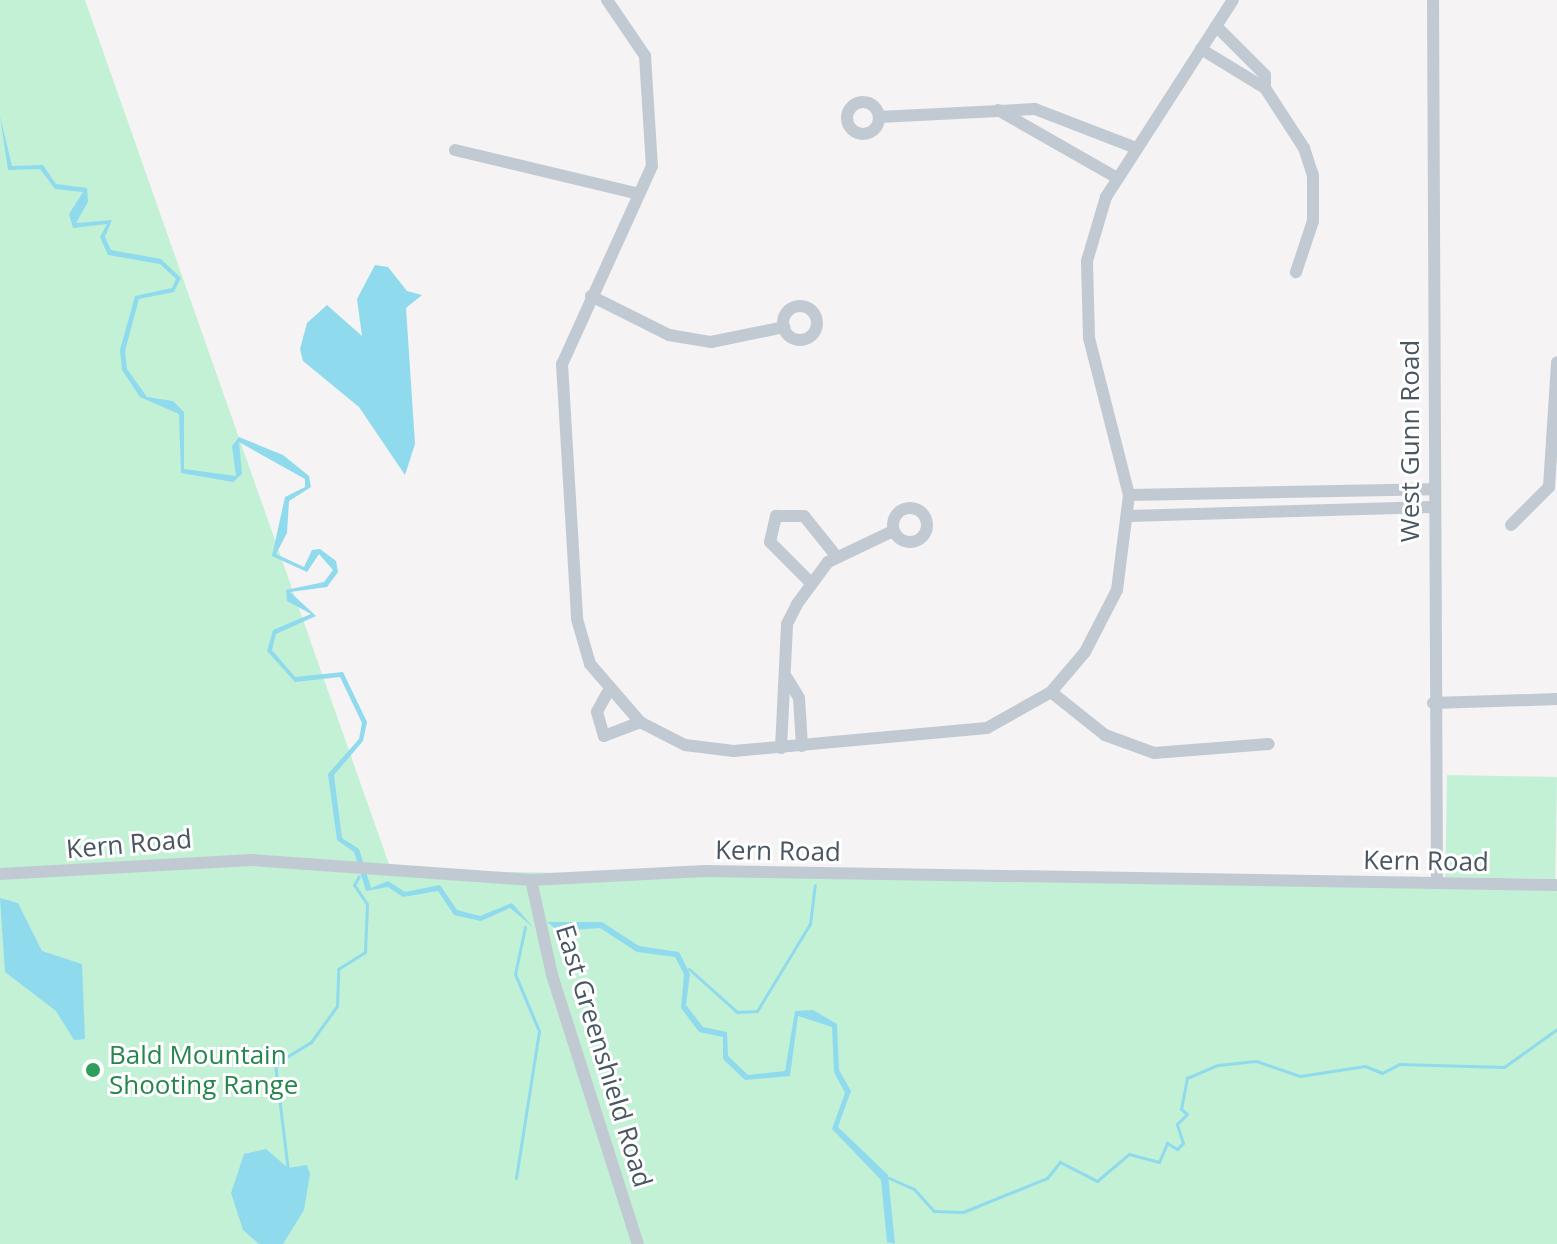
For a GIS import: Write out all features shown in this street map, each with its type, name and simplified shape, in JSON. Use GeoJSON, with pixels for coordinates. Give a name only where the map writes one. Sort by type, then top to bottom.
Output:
{"type":"FeatureCollection","features":[{"type":"Feature","properties":{"kind":"street"},"geometry":{"type":"LineString","coordinates":[[607,0],[645,56],[654,133],[652,166],[562,364],[560,398],[577,619],[590,664],[609,690],[640,722],[705,750],[781,748],[956,735],[1018,715],[1051,692],[1106,619],[1129,516],[1129,495],[1085,294],[1093,231],[1117,178],[1233,0]]}},
{"type":"Feature","properties":{"kind":"street","name":"West Gunn Road"},"geometry":{"type":"LineString","coordinates":[[1433,0],[1431,507],[1437,882]]}},
{"type":"Feature","properties":{"kind":"street"},"geometry":{"type":"LineString","coordinates":[[1216,26],[1265,75],[1265,88]]}},
{"type":"Feature","properties":{"kind":"street"},"geometry":{"type":"LineString","coordinates":[[1201,49],[1265,88],[1289,118],[1313,175],[1313,221],[1296,272]]}},
{"type":"Feature","properties":{"kind":"street"},"geometry":{"type":"LineString","coordinates":[[879,117],[995,109],[1068,116],[1136,148]]}},
{"type":"Feature","properties":{"kind":"street"},"geometry":{"type":"LineString","coordinates":[[995,109],[1117,178]]}},
{"type":"Feature","properties":{"kind":"street"},"geometry":{"type":"LineString","coordinates":[[455,150],[639,194]]}},
{"type":"Feature","properties":{"kind":"street"},"geometry":{"type":"LineString","coordinates":[[591,296],[669,335],[711,342],[784,327]]}},
{"type":"Feature","properties":{"kind":"street"},"geometry":{"type":"LineString","coordinates":[[1511,525],[1526,517],[1549,487],[1557,362]]}},
{"type":"Feature","properties":{"kind":"street"},"geometry":{"type":"LineString","coordinates":[[1129,495],[1431,489]]}},
{"type":"Feature","properties":{"kind":"street"},"geometry":{"type":"LineString","coordinates":[[1270,492],[1271,513]]}},
{"type":"Feature","properties":{"kind":"street"},"geometry":{"type":"LineString","coordinates":[[1129,516],[1431,507]]}},
{"type":"Feature","properties":{"kind":"street"},"geometry":{"type":"LineString","coordinates":[[809,581],[770,542],[776,516],[804,516],[837,557]]}},
{"type":"Feature","properties":{"kind":"street"},"geometry":{"type":"LineString","coordinates":[[781,748],[779,701],[787,678],[787,624],[809,581],[837,557],[893,531]]}},
{"type":"Feature","properties":{"kind":"street"},"geometry":{"type":"LineString","coordinates":[[787,678],[799,698],[802,746]]}},
{"type":"Feature","properties":{"kind":"street"},"geometry":{"type":"LineString","coordinates":[[609,690],[597,712],[604,736],[640,722]]}},
{"type":"Feature","properties":{"kind":"street"},"geometry":{"type":"LineString","coordinates":[[1051,692],[1105,735],[1154,753],[1269,744]]}},
{"type":"Feature","properties":{"kind":"street"},"geometry":{"type":"LineString","coordinates":[[1433,703],[1557,699]]}},
{"type":"Feature","properties":{"kind":"street","name":"Kern Road"},"geometry":{"type":"LineString","coordinates":[[0,874],[210,859],[372,863],[531,880],[705,871],[1557,885]]}},
{"type":"Feature","properties":{"kind":"street","name":"East Greenshield Road"},"geometry":{"type":"LineString","coordinates":[[531,880],[552,975],[638,1244]]}},
{"type":"Feature","properties":{"kind":"green space"},"geometry":{"type":"Polygon","coordinates":[[[0,0],[85,0],[391,870],[1557,889],[1557,1244],[0,1244],[0,0]]]}},
{"type":"Feature","properties":{"kind":"green space"},"geometry":{"type":"Polygon","coordinates":[[[1447,775],[1557,777],[1555,879],[1445,877],[1447,775]]]}},
{"type":"Feature","properties":{"kind":"water"},"geometry":{"type":"Polygon","coordinates":[[[0,116],[12,166],[43,165],[56,184],[87,188],[88,202],[76,223],[112,220],[105,237],[111,250],[161,259],[181,278],[174,292],[139,299],[125,351],[127,369],[147,397],[173,401],[184,412],[184,469],[236,476],[232,446],[239,437],[283,455],[309,476],[311,487],[289,501],[287,533],[276,554],[304,567],[312,550],[320,549],[336,561],[338,572],[327,587],[290,592],[316,616],[276,634],[272,650],[295,677],[343,672],[367,722],[363,741],[334,775],[342,838],[359,849],[371,888],[388,881],[405,892],[440,885],[457,910],[480,916],[512,903],[533,927],[510,908],[481,921],[454,915],[438,891],[403,897],[388,887],[366,891],[354,852],[337,840],[328,774],[359,739],[362,723],[340,677],[295,682],[267,651],[273,630],[311,614],[287,601],[286,590],[324,582],[333,570],[319,554],[307,572],[272,556],[285,497],[305,487],[305,479],[239,442],[242,474],[233,482],[181,473],[179,414],[140,397],[122,370],[120,350],[135,296],[172,288],[176,279],[160,264],[108,255],[100,237],[107,224],[73,228],[69,214],[83,192],[55,189],[40,169],[8,170],[0,116]]]}},
{"type":"Feature","properties":{"kind":"water"},"geometry":{"type":"Polygon","coordinates":[[[375,265],[388,267],[407,291],[422,295],[406,308],[415,444],[405,475],[359,407],[303,361],[300,349],[307,323],[327,305],[362,336],[357,299],[375,265]]]}},
{"type":"Feature","properties":{"kind":"water"},"geometry":{"type":"Polygon","coordinates":[[[0,898],[18,903],[42,951],[82,964],[85,1039],[74,1040],[56,1011],[5,972],[0,898]]]}},
{"type":"Feature","properties":{"kind":"water"},"geometry":{"type":"Polygon","coordinates":[[[547,922],[602,922],[639,946],[679,952],[690,974],[686,1005],[703,1027],[727,1032],[728,1056],[748,1075],[785,1071],[795,1011],[813,1010],[837,1024],[839,1070],[851,1091],[838,1127],[888,1175],[895,1244],[887,1242],[881,1180],[832,1129],[845,1093],[834,1072],[832,1027],[798,1016],[790,1076],[745,1080],[723,1059],[723,1037],[699,1032],[681,1008],[684,974],[675,957],[637,952],[600,928],[559,931],[547,922]]]}},
{"type":"Feature","properties":{"kind":"water"},"geometry":{"type":"Polygon","coordinates":[[[266,1149],[288,1168],[307,1165],[310,1174],[304,1210],[283,1244],[259,1244],[243,1230],[231,1193],[244,1154],[266,1149]]]}},
{"type":"Feature","properties":{"kind":"waterway"},"geometry":{"type":"LineString","coordinates":[[288,1171],[275,1064],[311,1042],[337,1006],[338,969],[365,952],[367,904],[354,885],[359,876]]}},
{"type":"Feature","properties":{"kind":"waterway"},"geometry":{"type":"LineString","coordinates":[[689,969],[737,1012],[757,1011],[810,924],[815,885]]}},
{"type":"Feature","properties":{"kind":"waterway"},"geometry":{"type":"LineString","coordinates":[[516,1178],[539,1031],[515,974],[525,927]]}},
{"type":"Feature","properties":{"kind":"waterway"},"geometry":{"type":"LineString","coordinates":[[889,1178],[914,1189],[934,1211],[963,1212],[1047,1178],[1060,1162],[1097,1181],[1129,1154],[1159,1162],[1167,1143],[1177,1149],[1183,1143],[1177,1124],[1187,1114],[1181,1109],[1187,1078],[1218,1065],[1256,1061],[1300,1076],[1365,1066],[1382,1073],[1400,1064],[1504,1067],[1557,1029]]}},
{"type":"Feature","properties":{"kind":"place","name":"Bald Mountain Shooting Range"},"geometry":{"type":"Point","coordinates":[93,1070]}}]}
